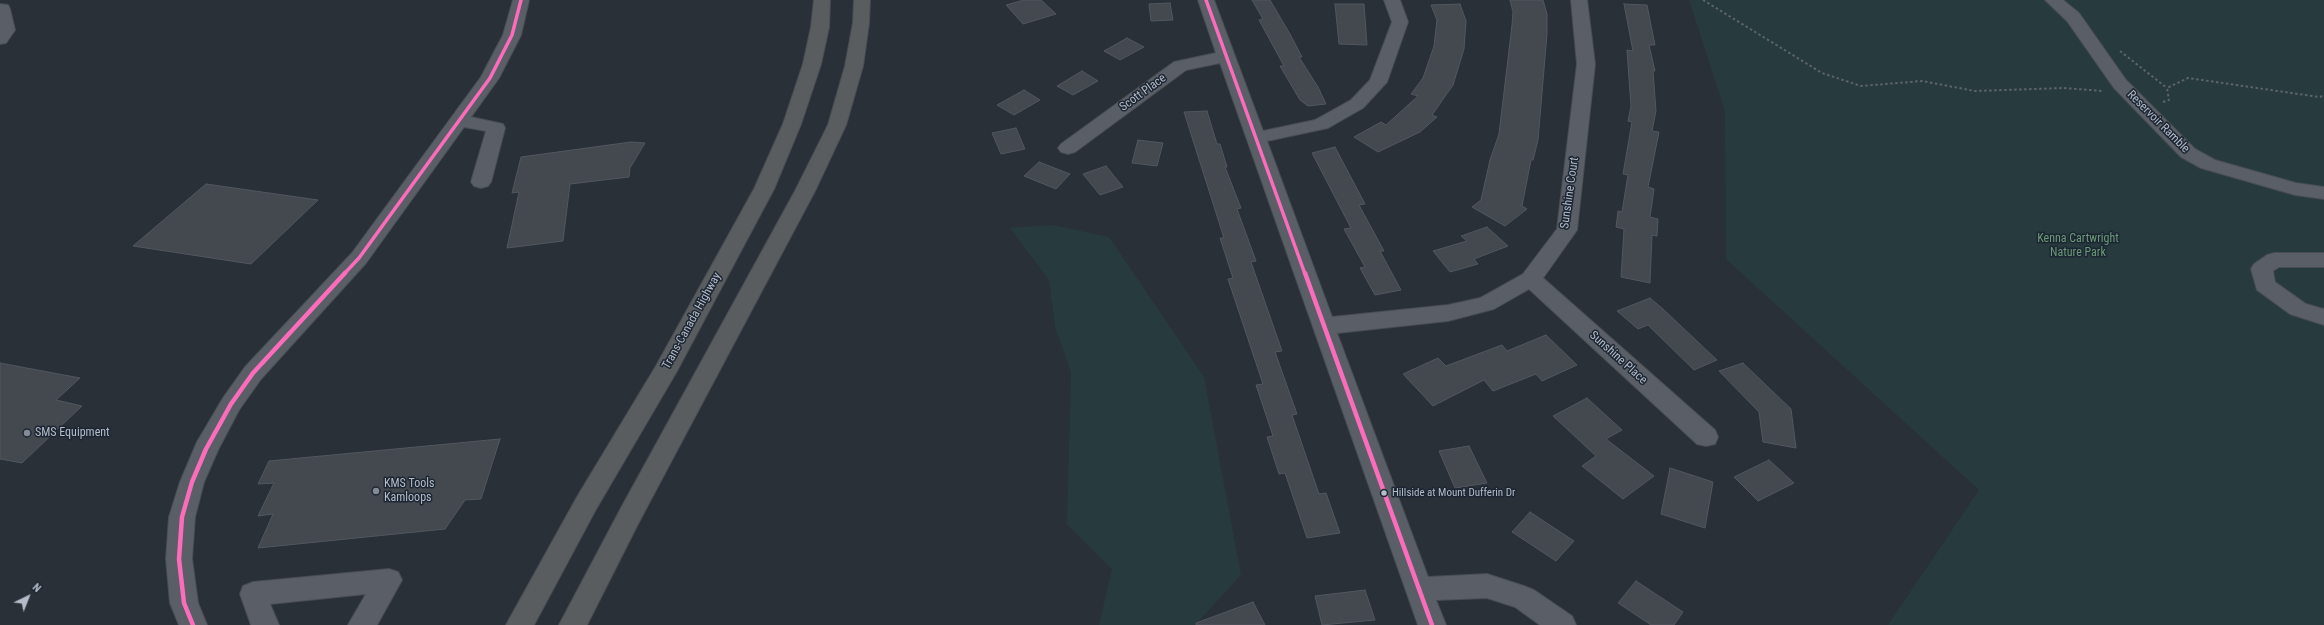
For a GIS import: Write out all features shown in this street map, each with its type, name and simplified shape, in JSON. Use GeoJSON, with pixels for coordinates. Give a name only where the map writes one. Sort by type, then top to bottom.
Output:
{"type":"FeatureCollection","features":[{"type":"Feature","properties":{"kind":"highway","name":"Trans-Canada Highway"},"geometry":{"type":"LineString","coordinates":[[520,625],[586,504],[665,371],[764,189],[792,124],[812,64],[820,27],[822,0]]}},
{"type":"Feature","properties":{"kind":"highway"},"geometry":{"type":"LineString","coordinates":[[573,625],[630,515],[806,191],[837,125],[854,66],[861,23],[862,0]]}},
{"type":"Feature","properties":{"kind":"street"},"geometry":{"type":"LineString","coordinates":[[193,625],[184,603],[180,566],[182,517],[192,482],[206,449],[231,404],[253,373],[360,258],[490,78],[512,35],[521,0]]}},
{"type":"Feature","properties":{"kind":"street"},"geometry":{"type":"LineString","coordinates":[[1206,0],[1432,625]]}},
{"type":"Feature","properties":{"kind":"street"},"geometry":{"type":"LineString","coordinates":[[1255,138],[1321,124],[1357,104],[1378,82],[1400,22],[1392,0]]}},
{"type":"Feature","properties":{"kind":"street","name":"Sunshine Court"},"geometry":{"type":"LineString","coordinates":[[1323,326],[1406,319],[1448,313],[1486,304],[1531,279],[1567,230],[1586,64],[1579,0]]}},
{"type":"Feature","properties":{"kind":"street","name":"Reservoir Ramble"},"geometry":{"type":"LineString","coordinates":[[2053,0],[2073,17],[2120,84],[2188,153],[2208,164],[2295,189],[2324,193]]}},
{"type":"Feature","properties":{"kind":"street"},"geometry":{"type":"LineString","coordinates":[[0,9],[2,9],[6,30],[0,39]]}},
{"type":"Feature","properties":{"kind":"street","name":"Scott Place"},"geometry":{"type":"LineString","coordinates":[[1068,148],[1180,66],[1226,56]]}},
{"type":"Feature","properties":{"kind":"street"},"geometry":{"type":"LineString","coordinates":[[459,120],[496,128],[481,182]]}},
{"type":"Feature","properties":{"kind":"street"},"geometry":{"type":"LineString","coordinates":[[2324,260],[2274,260],[2262,269],[2265,285],[2298,309],[2324,317]]}},
{"type":"Feature","properties":{"kind":"street","name":"Sunshine Place"},"geometry":{"type":"LineString","coordinates":[[1531,279],[1706,437]]}},
{"type":"Feature","properties":{"kind":"street"},"geometry":{"type":"LineString","coordinates":[[266,625],[253,594],[389,580],[362,625]]}},
{"type":"Feature","properties":{"kind":"street"},"geometry":{"type":"LineString","coordinates":[[1420,589],[1487,586],[1524,598],[1562,625]]}},
{"type":"Feature","properties":{"kind":"path"},"geometry":{"type":"LineString","coordinates":[[1703,0],[1822,73],[1861,86],[1914,81],[1951,85],[1975,91],[2020,91],[2064,88],[2115,92],[2155,105],[2169,100],[2167,88],[2188,78],[2319,97],[2324,96]]}},
{"type":"Feature","properties":{"kind":"green space","name":"Kenna Cartwright Nature Park"},"geometry":{"type":"Polygon","coordinates":[[[1689,0],[2324,0],[2324,625],[1888,625],[1979,490],[1726,259],[1725,111],[1689,0]]]}},
{"type":"Feature","properties":{"kind":"green space"},"geometry":{"type":"Polygon","coordinates":[[[1053,225],[1109,237],[1204,377],[1241,575],[1195,625],[1099,625],[1112,569],[1067,524],[1071,372],[1055,327],[1049,280],[1010,228],[1053,225]]]}},
{"type":"Feature","properties":{"kind":"building"},"geometry":{"type":"Polygon","coordinates":[[[1024,0],[1041,0],[1056,14],[1023,24],[1006,5],[1024,0]]]}},
{"type":"Feature","properties":{"kind":"building"},"geometry":{"type":"Polygon","coordinates":[[[1252,0],[1270,0],[1302,57],[1299,57],[1318,87],[1326,104],[1308,106],[1300,100],[1280,66],[1284,66],[1259,20],[1263,19],[1252,0]]]}},
{"type":"Feature","properties":{"kind":"building"},"geometry":{"type":"Polygon","coordinates":[[[1510,0],[1543,0],[1547,14],[1547,34],[1538,140],[1533,160],[1531,160],[1522,206],[1527,209],[1505,226],[1472,207],[1481,200],[1490,160],[1499,134],[1512,25],[1513,12],[1510,0]]]}},
{"type":"Feature","properties":{"kind":"building"},"geometry":{"type":"Polygon","coordinates":[[[1170,3],[1173,20],[1151,21],[1149,4],[1170,3]]]}},
{"type":"Feature","properties":{"kind":"building"},"geometry":{"type":"Polygon","coordinates":[[[1335,4],[1364,4],[1367,45],[1339,44],[1335,4]]]}},
{"type":"Feature","properties":{"kind":"building"},"geometry":{"type":"Polygon","coordinates":[[[1460,4],[1466,21],[1464,49],[1453,85],[1432,115],[1437,117],[1420,132],[1378,152],[1354,137],[1381,122],[1386,125],[1418,96],[1411,94],[1423,78],[1434,46],[1437,20],[1431,5],[1460,4]]]}},
{"type":"Feature","properties":{"kind":"building"},"geometry":{"type":"Polygon","coordinates":[[[1624,4],[1647,5],[1655,45],[1649,45],[1655,71],[1653,71],[1656,111],[1652,131],[1659,132],[1648,187],[1654,189],[1650,217],[1658,219],[1657,236],[1652,235],[1650,283],[1621,277],[1624,229],[1616,227],[1618,211],[1622,212],[1628,175],[1623,174],[1632,122],[1628,121],[1631,106],[1627,50],[1633,51],[1624,4]]]}},
{"type":"Feature","properties":{"kind":"building"},"geometry":{"type":"Polygon","coordinates":[[[1127,38],[1144,47],[1120,60],[1104,51],[1127,38]]]}},
{"type":"Feature","properties":{"kind":"building"},"geometry":{"type":"Polygon","coordinates":[[[1082,71],[1098,81],[1073,95],[1057,86],[1082,71]]]}},
{"type":"Feature","properties":{"kind":"building"},"geometry":{"type":"Polygon","coordinates":[[[1024,90],[1040,100],[1014,115],[997,105],[1024,90]]]}},
{"type":"Feature","properties":{"kind":"building"},"geometry":{"type":"Polygon","coordinates":[[[1207,111],[1217,144],[1220,144],[1227,167],[1225,167],[1241,208],[1237,209],[1256,261],[1251,262],[1282,351],[1275,352],[1297,414],[1292,415],[1319,494],[1326,493],[1340,533],[1307,538],[1285,473],[1279,474],[1267,437],[1273,436],[1256,385],[1263,384],[1228,279],[1233,278],[1220,238],[1224,238],[1184,112],[1207,111]]]}},
{"type":"Feature","properties":{"kind":"building"},"geometry":{"type":"Polygon","coordinates":[[[1016,128],[1025,149],[1001,154],[992,133],[1016,128]]]}},
{"type":"Feature","properties":{"kind":"building"},"geometry":{"type":"Polygon","coordinates":[[[1138,140],[1163,143],[1157,166],[1132,163],[1138,140]]]}},
{"type":"Feature","properties":{"kind":"building"},"geometry":{"type":"Polygon","coordinates":[[[631,142],[645,143],[630,168],[629,177],[570,184],[563,241],[507,248],[519,192],[512,193],[521,157],[631,142]]]}},
{"type":"Feature","properties":{"kind":"building"},"geometry":{"type":"Polygon","coordinates":[[[1335,147],[1365,204],[1359,205],[1384,251],[1380,251],[1401,290],[1375,295],[1360,268],[1365,267],[1344,229],[1351,228],[1312,153],[1335,147]]]}},
{"type":"Feature","properties":{"kind":"building"},"geometry":{"type":"Polygon","coordinates":[[[1039,162],[1070,174],[1056,189],[1024,176],[1039,162]]]}},
{"type":"Feature","properties":{"kind":"building"},"geometry":{"type":"Polygon","coordinates":[[[1106,166],[1123,187],[1100,195],[1083,174],[1106,166]]]}},
{"type":"Feature","properties":{"kind":"building"},"geometry":{"type":"Polygon","coordinates":[[[206,184],[318,200],[251,264],[133,246],[206,184]]]}},
{"type":"Feature","properties":{"kind":"building"},"geometry":{"type":"Polygon","coordinates":[[[1487,227],[1508,246],[1474,259],[1478,264],[1450,272],[1433,251],[1467,241],[1461,236],[1487,227]]]}},
{"type":"Feature","properties":{"kind":"building"},"geometry":{"type":"Polygon","coordinates":[[[1650,298],[1717,360],[1694,370],[1648,325],[1638,329],[1617,311],[1650,298]]]}},
{"type":"Feature","properties":{"kind":"building"},"geometry":{"type":"Polygon","coordinates":[[[1546,335],[1577,365],[1542,381],[1536,374],[1493,391],[1484,380],[1433,406],[1403,374],[1438,358],[1446,366],[1502,345],[1507,351],[1546,335]]]}},
{"type":"Feature","properties":{"kind":"building","name":"SMS Equipment"},"geometry":{"type":"Polygon","coordinates":[[[0,363],[80,378],[56,400],[82,406],[22,463],[0,459],[0,363]]]}},
{"type":"Feature","properties":{"kind":"building"},"geometry":{"type":"Polygon","coordinates":[[[1743,363],[1791,409],[1796,448],[1763,442],[1759,412],[1719,371],[1743,363]]]}},
{"type":"Feature","properties":{"kind":"building"},"geometry":{"type":"Polygon","coordinates":[[[1587,398],[1622,430],[1606,439],[1654,476],[1623,499],[1582,466],[1596,456],[1553,416],[1587,398]]]}},
{"type":"Feature","properties":{"kind":"building","name":"KMS Tools Kamloops"},"geometry":{"type":"Polygon","coordinates":[[[500,439],[481,499],[465,500],[445,529],[258,548],[273,514],[258,516],[274,483],[258,484],[269,461],[500,439]]]}},
{"type":"Feature","properties":{"kind":"building"},"geometry":{"type":"Polygon","coordinates":[[[1469,446],[1487,483],[1455,488],[1439,451],[1469,446]]]}},
{"type":"Feature","properties":{"kind":"building"},"geometry":{"type":"Polygon","coordinates":[[[1769,460],[1794,483],[1758,501],[1734,477],[1769,460]]]}},
{"type":"Feature","properties":{"kind":"building"},"geometry":{"type":"Polygon","coordinates":[[[1670,468],[1713,482],[1705,528],[1661,514],[1670,468]]]}},
{"type":"Feature","properties":{"kind":"building"},"geometry":{"type":"Polygon","coordinates":[[[1530,512],[1574,541],[1556,561],[1512,532],[1530,512]]]}},
{"type":"Feature","properties":{"kind":"building"},"geometry":{"type":"Polygon","coordinates":[[[1636,581],[1683,612],[1674,625],[1651,625],[1618,603],[1636,581]]]}},
{"type":"Feature","properties":{"kind":"building"},"geometry":{"type":"Polygon","coordinates":[[[1365,590],[1375,620],[1322,625],[1315,596],[1365,590]]]}},
{"type":"Feature","properties":{"kind":"building"},"geometry":{"type":"Polygon","coordinates":[[[1253,602],[1265,625],[1196,625],[1196,623],[1253,602]]]}},
{"type":"Feature","properties":{"kind":"transit line"},"geometry":{"type":"LineString","coordinates":[[193,625],[184,603],[179,559],[182,517],[192,482],[206,449],[231,404],[253,373],[359,258],[490,78],[512,35],[521,0]]}},
{"type":"Feature","properties":{"kind":"transit line"},"geometry":{"type":"LineString","coordinates":[[1206,0],[1432,625]]}},
{"type":"Feature","properties":{"kind":"place","name":"SMS Equipment"},"geometry":{"type":"Point","coordinates":[27,433]}},
{"type":"Feature","properties":{"kind":"place","name":"KMS Tools Kamloops"},"geometry":{"type":"Point","coordinates":[376,491]}},
{"type":"Feature","properties":{"kind":"place","name":"Hillside at Mount Dufferin Dr"},"geometry":{"type":"Point","coordinates":[1384,493]}}]}
